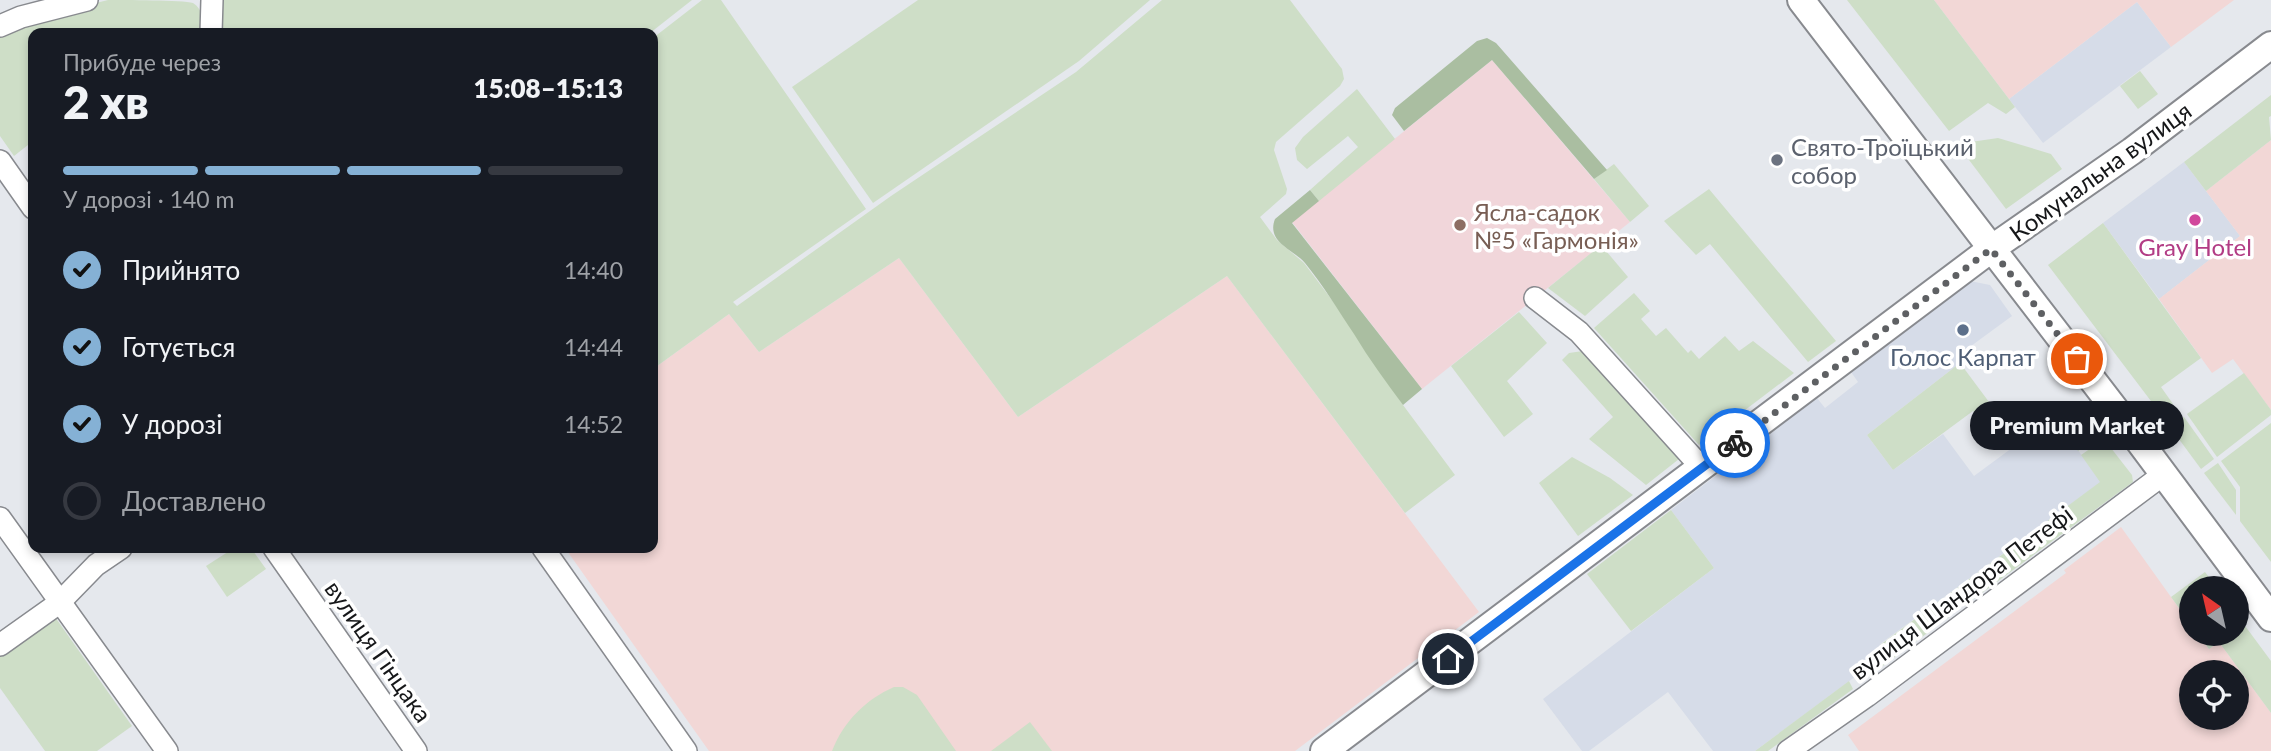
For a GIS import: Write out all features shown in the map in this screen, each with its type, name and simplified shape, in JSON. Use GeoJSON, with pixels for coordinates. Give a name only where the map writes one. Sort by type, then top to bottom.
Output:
{"type":"FeatureCollection","features":[{"type":"Feature","properties":{"kind":"main road"},"geometry":{"type":"LineString","coordinates":[[1801,0],[2271,618]]}},
{"type":"Feature","properties":{"kind":"main road","name":"Комунальна вулиця"},"geometry":{"type":"LineString","coordinates":[[1324,751],[1991,249],[2132,151],[2271,46]]}},
{"type":"Feature","properties":{"kind":"main road"},"geometry":{"type":"LineString","coordinates":[[1957,206],[1978,220],[1990,224],[2013,223],[2042,213]]}},
{"type":"Feature","properties":{"kind":"main road"},"geometry":{"type":"LineString","coordinates":[[2029,298],[2021,273],[2020,250],[2030,227],[2042,213]]}},
{"type":"Feature","properties":{"kind":"street"},"geometry":{"type":"LineString","coordinates":[[0,26],[21,17],[87,0]]}},
{"type":"Feature","properties":{"kind":"street"},"geometry":{"type":"LineString","coordinates":[[211,28],[212,0]]}},
{"type":"Feature","properties":{"kind":"street"},"geometry":{"type":"LineString","coordinates":[[0,161],[28,201]]}},
{"type":"Feature","properties":{"kind":"street"},"geometry":{"type":"LineString","coordinates":[[1535,298],[1579,332],[1702,468]]}},
{"type":"Feature","properties":{"kind":"street","name":"вулиця Шандора Петефі"},"geometry":{"type":"LineString","coordinates":[[1788,751],[1867,696],[2164,474]]}},
{"type":"Feature","properties":{"kind":"street"},"geometry":{"type":"LineString","coordinates":[[0,518],[167,751]]}},
{"type":"Feature","properties":{"kind":"street"},"geometry":{"type":"LineString","coordinates":[[0,645],[59,603],[96,565],[114,553]]}},
{"type":"Feature","properties":{"kind":"street","name":"вулиця Гінцака"},"geometry":{"type":"LineString","coordinates":[[277,553],[416,751]]}},
{"type":"Feature","properties":{"kind":"street"},"geometry":{"type":"LineString","coordinates":[[547,553],[686,751]]}},
{"type":"Feature","properties":{"kind":"shaded area"},"geometry":{"type":"Polygon","coordinates":[[[1934,0],[2234,0],[2171,47],[2137,2],[2009,99],[1934,0]]]}},
{"type":"Feature","properties":{"kind":"shaded area"},"geometry":{"type":"Polygon","coordinates":[[[2137,2],[2171,47],[2043,143],[2009,99],[2137,2]]]}},
{"type":"Feature","properties":{"kind":"shaded area","name":"Ясла-садок №5 «Гармонія»"},"geometry":{"type":"Polygon","coordinates":[[[1492,60],[1630,222],[1422,389],[1292,222],[1492,60]]]}},
{"type":"Feature","properties":{"kind":"shaded area"},"geometry":{"type":"Polygon","coordinates":[[[2271,140],[2271,410],[2233,359],[2212,373],[2159,299],[2240,236],[2206,191],[2271,140]]]}},
{"type":"Feature","properties":{"kind":"shaded area"},"geometry":{"type":"Polygon","coordinates":[[[2184,162],[2240,236],[2159,299],[2103,223],[2184,162]]]}},
{"type":"Feature","properties":{"kind":"shaded area"},"geometry":{"type":"Polygon","coordinates":[[[899,258],[1018,417],[1227,276],[1479,612],[1295,751],[709,751],[569,553],[658,553],[658,365],[729,314],[759,352],[899,258]]]}},
{"type":"Feature","properties":{"kind":"shaded area"},"geometry":{"type":"Polygon","coordinates":[[[1970,281],[1990,285],[2012,316],[1956,357],[1960,363],[1867,435],[1893,470],[1943,434],[1974,476],[2054,417],[2101,482],[1880,644],[1887,653],[1755,751],[1713,751],[1668,692],[1589,751],[1582,751],[1543,699],[1714,568],[1671,510],[1817,398],[1825,408],[1858,382],[1851,372],[1970,281]]]}},
{"type":"Feature","properties":{"kind":"shaded area"},"geometry":{"type":"Polygon","coordinates":[[[2121,527],[2179,608],[2179,646],[2207,646],[2209,649],[2222,646],[2232,660],[2179,660],[2179,730],[2249,730],[2249,683],[2271,713],[2271,751],[1859,751],[1848,735],[2066,573],[2064,570],[2121,527]]]}},
{"type":"Feature","properties":{"kind":"green space"},"geometry":{"type":"Polygon","coordinates":[[[108,0],[166,1],[193,3],[201,12],[204,28],[28,28],[28,145],[14,156],[0,136],[0,31],[28,20],[108,0]]]}},
{"type":"Feature","properties":{"kind":"green space"},"geometry":{"type":"Polygon","coordinates":[[[218,0],[692,0],[656,28],[217,28],[218,0]]]}},
{"type":"Feature","properties":{"kind":"green space"},"geometry":{"type":"Polygon","coordinates":[[[702,0],[721,0],[866,209],[733,302],[737,306],[891,196],[1076,72],[1162,0],[1290,0],[1342,69],[1344,79],[1340,86],[1276,142],[1274,150],[1287,189],[1286,194],[1260,217],[1277,240],[1304,263],[1455,475],[1405,513],[1227,276],[1018,417],[899,258],[759,352],[729,314],[658,365],[658,34],[702,0]]]}},
{"type":"Feature","properties":{"kind":"green space"},"geometry":{"type":"Polygon","coordinates":[[[918,0],[1150,0],[1079,61],[873,203],[792,87],[918,0]]]}},
{"type":"Feature","properties":{"kind":"green space"},"geometry":{"type":"Polygon","coordinates":[[[1847,0],[1934,0],[2015,107],[2006,114],[1988,103],[1949,131],[1847,0]]]}},
{"type":"Feature","properties":{"kind":"green space"},"geometry":{"type":"Polygon","coordinates":[[[1487,38],[1496,43],[1607,170],[1594,179],[1492,60],[1404,131],[1392,115],[1395,108],[1477,41],[1487,38]]]}},
{"type":"Feature","properties":{"kind":"green space"},"geometry":{"type":"Polygon","coordinates":[[[2140,71],[2158,94],[2138,109],[2120,86],[2140,71]]]}},
{"type":"Feature","properties":{"kind":"green space"},"geometry":{"type":"Polygon","coordinates":[[[1357,89],[1395,139],[1319,201],[1310,190],[1358,147],[1348,136],[1307,169],[1297,160],[1295,148],[1303,137],[1357,89]]]}},
{"type":"Feature","properties":{"kind":"green space"},"geometry":{"type":"Polygon","coordinates":[[[2271,95],[2271,140],[2206,191],[2184,162],[2271,95]]]}},
{"type":"Feature","properties":{"kind":"green space"},"geometry":{"type":"Polygon","coordinates":[[[1998,138],[2051,154],[2062,169],[2006,209],[1957,144],[1998,138]]]}},
{"type":"Feature","properties":{"kind":"green space"},"geometry":{"type":"Polygon","coordinates":[[[1614,164],[1649,206],[1630,222],[1594,179],[1614,164]]]}},
{"type":"Feature","properties":{"kind":"green space"},"geometry":{"type":"Polygon","coordinates":[[[1709,189],[1836,341],[1808,362],[1710,244],[1696,255],[1664,221],[1709,189]]]}},
{"type":"Feature","properties":{"kind":"green space"},"geometry":{"type":"Polygon","coordinates":[[[1310,190],[1319,201],[1292,223],[1422,389],[1403,405],[1312,271],[1274,234],[1275,219],[1310,190]]]}},
{"type":"Feature","properties":{"kind":"green space"},"geometry":{"type":"Polygon","coordinates":[[[2103,223],[2201,358],[2161,387],[2173,404],[2160,413],[2048,265],[2103,223]]]}},
{"type":"Feature","properties":{"kind":"green space"},"geometry":{"type":"Polygon","coordinates":[[[1601,245],[1628,277],[1585,316],[1548,288],[1601,245]]]}},
{"type":"Feature","properties":{"kind":"green space"},"geometry":{"type":"Polygon","coordinates":[[[1634,293],[1650,311],[1641,319],[1656,336],[1666,328],[1688,353],[1691,350],[1699,359],[1725,336],[1739,351],[1753,341],[1794,373],[1699,445],[1594,328],[1634,293]]]}},
{"type":"Feature","properties":{"kind":"green space"},"geometry":{"type":"Polygon","coordinates":[[[1519,312],[1547,343],[1507,381],[1533,414],[1504,437],[1451,366],[1519,312]]]}},
{"type":"Feature","properties":{"kind":"green space"},"geometry":{"type":"Polygon","coordinates":[[[1583,351],[1679,459],[1646,485],[1589,439],[1613,417],[1562,360],[1569,353],[1583,351]]]}},
{"type":"Feature","properties":{"kind":"green space"},"geometry":{"type":"Polygon","coordinates":[[[1960,363],[1989,402],[1893,470],[1867,435],[1960,363]]]}},
{"type":"Feature","properties":{"kind":"green space"},"geometry":{"type":"Polygon","coordinates":[[[2244,373],[2271,410],[2271,415],[2217,457],[2187,414],[2244,373]]]}},
{"type":"Feature","properties":{"kind":"green space"},"geometry":{"type":"Polygon","coordinates":[[[2076,401],[2101,434],[2078,451],[2054,417],[2076,401]]]}},
{"type":"Feature","properties":{"kind":"green space"},"geometry":{"type":"Polygon","coordinates":[[[2184,417],[2214,459],[2201,469],[2170,427],[2184,417]]]}},
{"type":"Feature","properties":{"kind":"green space"},"geometry":{"type":"Polygon","coordinates":[[[2271,423],[2271,562],[2240,521],[2240,487],[2221,461],[2271,423]]]}},
{"type":"Feature","properties":{"kind":"green space"},"geometry":{"type":"Polygon","coordinates":[[[2104,439],[2132,475],[2133,482],[1964,606],[1957,605],[1949,594],[2100,482],[2081,455],[2104,439]]]}},
{"type":"Feature","properties":{"kind":"green space"},"geometry":{"type":"Polygon","coordinates":[[[1572,457],[1610,478],[1633,495],[1578,536],[1539,483],[1572,457]]]}},
{"type":"Feature","properties":{"kind":"green space"},"geometry":{"type":"Polygon","coordinates":[[[2218,463],[2236,490],[2236,515],[2204,473],[2218,463]]]}},
{"type":"Feature","properties":{"kind":"green space"},"geometry":{"type":"Polygon","coordinates":[[[1671,510],[1714,568],[1631,631],[1587,574],[1671,510]]]}},
{"type":"Feature","properties":{"kind":"green space"},"geometry":{"type":"Polygon","coordinates":[[[226,553],[255,553],[266,569],[227,597],[206,566],[226,553]]]}},
{"type":"Feature","properties":{"kind":"green space"},"geometry":{"type":"Polygon","coordinates":[[[2179,591],[2179,608],[2171,597],[2179,591]]]}},
{"type":"Feature","properties":{"kind":"green space"},"geometry":{"type":"Polygon","coordinates":[[[1943,598],[1950,608],[1949,617],[1865,679],[1858,675],[1886,653],[1880,645],[1943,598]]]}},
{"type":"Feature","properties":{"kind":"green space"},"geometry":{"type":"Polygon","coordinates":[[[55,617],[132,726],[97,751],[45,751],[0,688],[0,657],[55,617]]]}},
{"type":"Feature","properties":{"kind":"green space"},"geometry":{"type":"Polygon","coordinates":[[[2249,631],[2271,661],[2271,713],[2249,683],[2249,660],[2232,660],[2222,646],[2249,646],[2249,631]]]}},
{"type":"Feature","properties":{"kind":"green space"},"geometry":{"type":"Polygon","coordinates":[[[1849,681],[1853,689],[1768,751],[1755,751],[1849,681]]]}},
{"type":"Feature","properties":{"kind":"green space"},"geometry":{"type":"Polygon","coordinates":[[[894,687],[903,687],[917,695],[956,751],[832,751],[849,721],[874,698],[894,687]]]}},
{"type":"Feature","properties":{"kind":"green space"},"geometry":{"type":"Polygon","coordinates":[[[1030,722],[1052,751],[991,751],[1030,722]]]}},
{"type":"Feature","properties":{"kind":"way so far"},"geometry":{"type":"LineString","coordinates":[[1735,443],[1991,249],[2077,359]]}},
{"type":"Feature","properties":{"kind":"place","name":"Свято-Троїцький собор"},"geometry":{"type":"Point","coordinates":[1777,160]}},
{"type":"Feature","properties":{"kind":"place","name":"Gray Hotel"},"geometry":{"type":"Point","coordinates":[2195,220]}},
{"type":"Feature","properties":{"kind":"place","name":"Ясла-садок №5 «Гармонія»"},"geometry":{"type":"Point","coordinates":[1460,225]}},
{"type":"Feature","properties":{"kind":"place","name":"Голос Карпат"},"geometry":{"type":"Point","coordinates":[1963,330]}},
{"type":"Feature","properties":{"kind":"place","name":"Premium Market"},"geometry":{"type":"Point","coordinates":[2077,359]}},
{"type":"Feature","properties":{"kind":"route"},"geometry":{"type":"LineString","coordinates":[[1448,659],[1735,443]]}}]}
